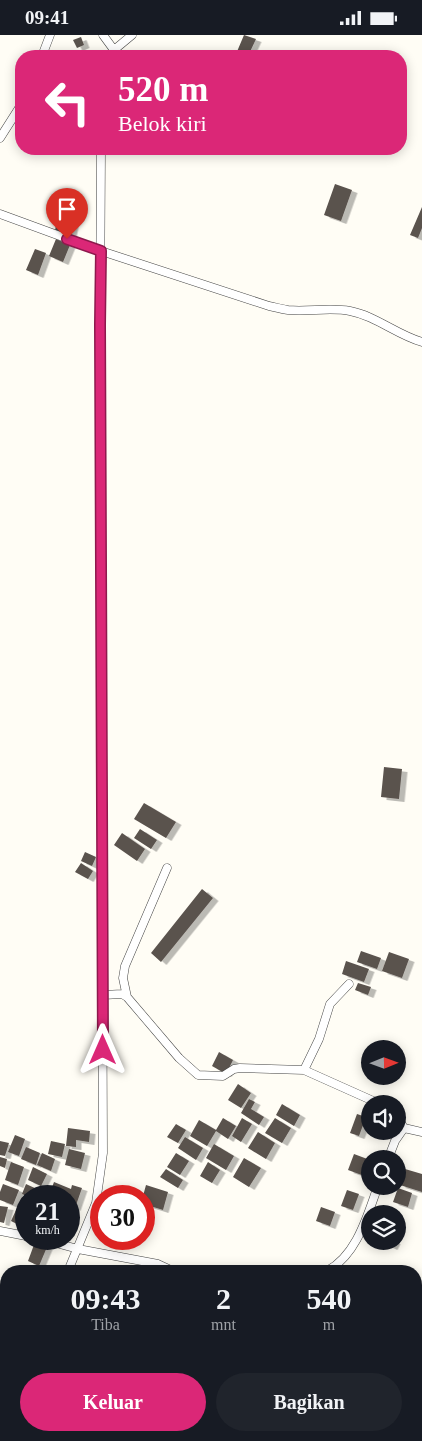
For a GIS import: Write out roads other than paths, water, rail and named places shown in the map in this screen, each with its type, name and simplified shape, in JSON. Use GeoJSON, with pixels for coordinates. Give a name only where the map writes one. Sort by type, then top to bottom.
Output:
{"type":"FeatureCollection","features":[{"type":"Feature","properties":{"kind":"street"},"geometry":{"type":"LineString","coordinates":[[44,50],[50,35]]}},
{"type":"Feature","properties":{"kind":"street"},"geometry":{"type":"LineString","coordinates":[[103,35],[113,50]]}},
{"type":"Feature","properties":{"kind":"street"},"geometry":{"type":"LineString","coordinates":[[118,50],[132,35]]}},
{"type":"Feature","properties":{"kind":"street"},"geometry":{"type":"LineString","coordinates":[[0,138],[15,114]]}},
{"type":"Feature","properties":{"kind":"street"},"geometry":{"type":"LineString","coordinates":[[80,1244],[96,1203],[103,1153],[101,155]]}},
{"type":"Feature","properties":{"kind":"street"},"geometry":{"type":"LineString","coordinates":[[0,214],[101,251],[269,306],[288,310],[352,311],[408,338],[422,342]]}},
{"type":"Feature","properties":{"kind":"street"},"geometry":{"type":"LineString","coordinates":[[127,997],[123,978],[125,966],[167,868]]}},
{"type":"Feature","properties":{"kind":"street"},"geometry":{"type":"LineString","coordinates":[[304,1070],[319,1039],[330,1004],[349,984]]}},
{"type":"Feature","properties":{"kind":"street"},"geometry":{"type":"LineString","coordinates":[[103,995],[122,994],[127,997],[179,1058],[198,1075],[223,1076],[234,1069],[240,1068],[304,1070],[361,1096]]}},
{"type":"Feature","properties":{"kind":"street"},"geometry":{"type":"LineString","coordinates":[[406,1128],[422,1132]]}},
{"type":"Feature","properties":{"kind":"street"},"geometry":{"type":"LineString","coordinates":[[337,1265],[343,1261],[351,1250],[374,1195]]}},
{"type":"Feature","properties":{"kind":"street"},"geometry":{"type":"LineString","coordinates":[[0,1231],[15,1234]]}},
{"type":"Feature","properties":{"kind":"street"},"geometry":{"type":"LineString","coordinates":[[80,1249],[160,1265]]}},
{"type":"Feature","properties":{"kind":"street"},"geometry":{"type":"LineString","coordinates":[[71,1265],[78,1250]]}}]}
